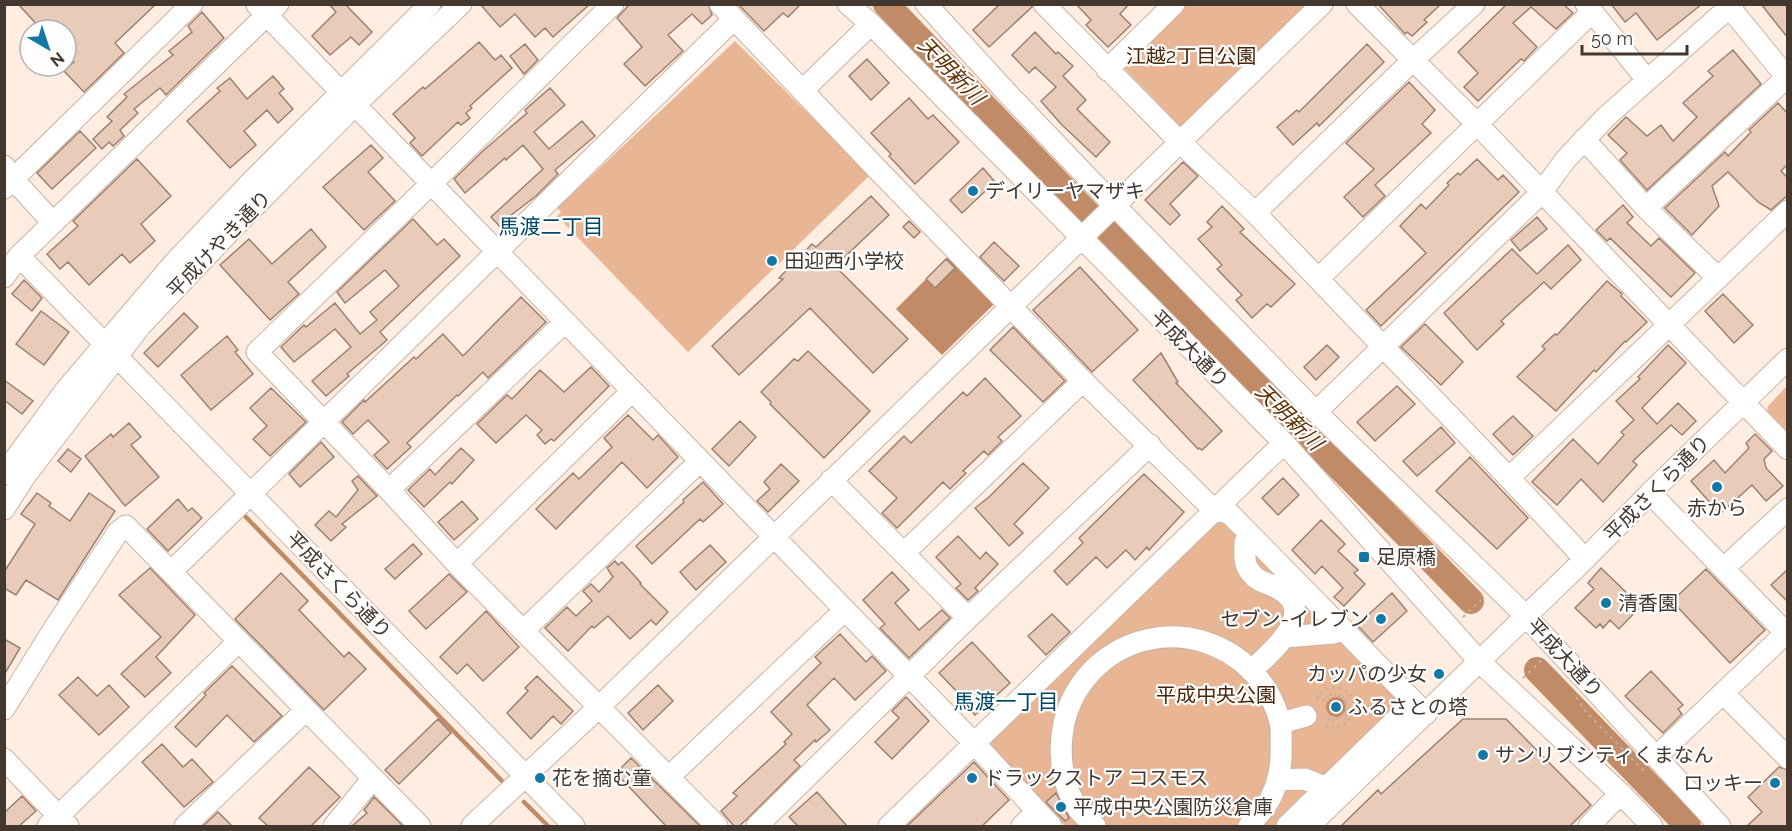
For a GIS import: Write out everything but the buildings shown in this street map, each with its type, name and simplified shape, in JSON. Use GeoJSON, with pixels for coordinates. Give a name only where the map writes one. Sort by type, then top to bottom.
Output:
{"type":"FeatureCollection","features":[{"type":"Feature","properties":{"kind":"street"},"geometry":{"type":"LineString","coordinates":[[53,223],[8,178],[192,4]]}},
{"type":"Feature","properties":{"kind":"street","name":"平成けやき通り"},"geometry":{"type":"LineString","coordinates":[[349,99],[430,4]]}},
{"type":"Feature","properties":{"kind":"street","name":"平成けやき通り"},"geometry":{"type":"LineString","coordinates":[[4,509],[110,350],[175,262],[252,180],[461,4]]}},
{"type":"Feature","properties":{"kind":"street"},"geometry":{"type":"LineString","coordinates":[[613,4],[257,352],[457,564],[717,826]]}},
{"type":"Feature","properties":{"kind":"street","name":"平成大通り"},"geometry":{"type":"LineString","coordinates":[[848,4],[871,24],[1084,236],[1284,443],[1480,662],[1652,826]]}},
{"type":"Feature","properties":{"kind":"street","name":"平成大通り"},"geometry":{"type":"LineString","coordinates":[[926,4],[1112,209],[1526,616],[1720,826]]}},
{"type":"Feature","properties":{"kind":"street"},"geometry":{"type":"LineString","coordinates":[[1044,4],[1107,70],[1255,213],[1509,478],[1584,560]]}},
{"type":"Feature","properties":{"kind":"street"},"geometry":{"type":"LineString","coordinates":[[1107,70],[1174,4]]}},
{"type":"Feature","properties":{"kind":"street"},"geometry":{"type":"LineString","coordinates":[[472,826],[599,707],[1322,4]]}},
{"type":"Feature","properties":{"kind":"street"},"geometry":{"type":"LineString","coordinates":[[1357,4],[1477,124],[1788,449]]}},
{"type":"Feature","properties":{"kind":"street"},"geometry":{"type":"LineString","coordinates":[[1255,213],[1474,4]]}},
{"type":"Feature","properties":{"kind":"street"},"geometry":{"type":"LineString","coordinates":[[1316,412],[1541,193],[1584,139],[1730,6],[1787,78],[1646,208]]}},
{"type":"Feature","properties":{"kind":"street"},"geometry":{"type":"LineString","coordinates":[[4,277],[19,256],[268,8],[349,99],[975,744],[1037,822]]}},
{"type":"Feature","properties":{"kind":"street"},"geometry":{"type":"LineString","coordinates":[[1318,279],[1477,124],[1589,8],[1647,80]]}},
{"type":"Feature","properties":{"kind":"street"},"geometry":{"type":"LineString","coordinates":[[171,572],[497,252],[727,12],[1083,381],[1150,445],[1209,518]]}},
{"type":"Feature","properties":{"kind":"street"},"geometry":{"type":"LineString","coordinates":[[803,90],[871,24]]}},
{"type":"Feature","properties":{"kind":"street"},"geometry":{"type":"LineString","coordinates":[[1584,139],[1646,208],[1718,278]]}},
{"type":"Feature","properties":{"kind":"street"},"geometry":{"type":"LineString","coordinates":[[1509,478],[1788,211]]}},
{"type":"Feature","properties":{"kind":"street","name":"平成さくら通り"},"geometry":{"type":"LineString","coordinates":[[19,256],[574,826]]}},
{"type":"Feature","properties":{"kind":"street"},"geometry":{"type":"LineString","coordinates":[[389,490],[566,322]]}},
{"type":"Feature","properties":{"kind":"street","name":"平成けやき通り"},"geometry":{"type":"LineString","coordinates":[[4,474],[65,391],[110,350]]}},
{"type":"Feature","properties":{"kind":"street","name":"平成さくら通り"},"geometry":{"type":"LineString","coordinates":[[1526,616],[1788,359]]}},
{"type":"Feature","properties":{"kind":"street"},"geometry":{"type":"LineString","coordinates":[[904,553],[1083,381]]}},
{"type":"Feature","properties":{"kind":"street"},"geometry":{"type":"LineString","coordinates":[[457,564],[632,391]]}},
{"type":"Feature","properties":{"kind":"street"},"geometry":{"type":"LineString","coordinates":[[889,826],[1077,648],[1284,443]]}},
{"type":"Feature","properties":{"kind":"street"},"geometry":{"type":"LineString","coordinates":[[757,826],[968,618],[1150,445]]}},
{"type":"Feature","properties":{"kind":"street"},"geometry":{"type":"LineString","coordinates":[[524,631],[700,461]]}},
{"type":"Feature","properties":{"kind":"street"},"geometry":{"type":"LineString","coordinates":[[831,480],[968,618]]}},
{"type":"Feature","properties":{"kind":"street"},"geometry":{"type":"LineString","coordinates":[[1650,493],[1787,632],[1656,757]]}},
{"type":"Feature","properties":{"kind":"street"},"geometry":{"type":"LineString","coordinates":[[1724,568],[1788,509]]}},
{"type":"Feature","properties":{"kind":"street"},"geometry":{"type":"LineString","coordinates":[[1209,518],[1229,513],[1414,709]]}},
{"type":"Feature","properties":{"kind":"street"},"geometry":{"type":"LineString","coordinates":[[1209,518],[1218,515],[1334,633],[1414,709]]}},
{"type":"Feature","properties":{"kind":"street"},"geometry":{"type":"LineString","coordinates":[[4,709],[118,532],[126,526],[420,826]]}},
{"type":"Feature","properties":{"kind":"street"},"geometry":{"type":"LineString","coordinates":[[1245,542],[1245,563],[1252,575],[1280,589],[1291,601],[1294,612],[1292,626],[1285,638],[1251,671]]}},
{"type":"Feature","properties":{"kind":"street"},"geometry":{"type":"LineString","coordinates":[[669,777],[844,610]]}},
{"type":"Feature","properties":{"kind":"street"},"geometry":{"type":"LineString","coordinates":[[1296,824],[1326,788],[1414,709],[1480,662],[1526,616]]}},
{"type":"Feature","properties":{"kind":"street"},"geometry":{"type":"LineString","coordinates":[[1285,638],[1334,633]]}},
{"type":"Feature","properties":{"kind":"street"},"geometry":{"type":"LineString","coordinates":[[1095,826],[1078,809],[1064,777],[1060,742],[1067,707],[1085,677],[1111,654],[1143,639],[1178,636],[1213,643],[1243,661],[1266,687],[1281,723],[1282,762],[1277,780],[1271,798],[1250,825]]}},
{"type":"Feature","properties":{"kind":"street"},"geometry":{"type":"LineString","coordinates":[[4,759],[59,823],[239,641]]}},
{"type":"Feature","properties":{"kind":"street"},"geometry":{"type":"LineString","coordinates":[[1723,693],[1788,758]]}},
{"type":"Feature","properties":{"kind":"street"},"geometry":{"type":"LineString","coordinates":[[1250,825],[1296,824],[1414,709]]}},
{"type":"Feature","properties":{"kind":"street"},"geometry":{"type":"LineString","coordinates":[[185,826],[306,710]]}},
{"type":"Feature","properties":{"kind":"street"},"geometry":{"type":"LineString","coordinates":[[1281,723],[1311,710]]}},
{"type":"Feature","properties":{"kind":"street"},"geometry":{"type":"LineString","coordinates":[[334,826],[373,778]]}},
{"type":"Feature","properties":{"kind":"street"},"geometry":{"type":"LineString","coordinates":[[1277,780],[1305,779],[1326,788]]}},
{"type":"Feature","properties":{"kind":"street"},"geometry":{"type":"LineString","coordinates":[[1588,826],[1612,802],[1623,796]]}},
{"type":"Feature","properties":{"kind":"path"},"geometry":{"type":"LineString","coordinates":[[1461,619],[1481,600]]}},
{"type":"Feature","properties":{"kind":"path"},"geometry":{"type":"LineString","coordinates":[[1523,678],[1545,657]]}},
{"type":"Feature","properties":{"kind":"path"},"geometry":{"type":"LineString","coordinates":[[1333,686],[1339,728]]}},
{"type":"Feature","properties":{"kind":"path"},"geometry":{"type":"LineString","coordinates":[[1333,729],[1340,686]]}},
{"type":"Feature","properties":{"kind":"path"},"geometry":{"type":"LineString","coordinates":[[1326,687],[1346,726]]}},
{"type":"Feature","properties":{"kind":"path"},"geometry":{"type":"LineString","coordinates":[[1326,727],[1348,688]]}},
{"type":"Feature","properties":{"kind":"path"},"geometry":{"type":"LineString","coordinates":[[1320,692],[1352,722]]}},
{"type":"Feature","properties":{"kind":"path"},"geometry":{"type":"LineString","coordinates":[[1337,706],[1353,693]]}},
{"type":"Feature","properties":{"kind":"path"},"geometry":{"type":"LineString","coordinates":[[1316,697],[1356,716]]}},
{"type":"Feature","properties":{"kind":"path"},"geometry":{"type":"LineString","coordinates":[[1311,710],[1356,700]]}},
{"type":"Feature","properties":{"kind":"path"},"geometry":{"type":"LineString","coordinates":[[1337,706],[1357,708]]}},
{"type":"Feature","properties":{"kind":"green space","name":"江越2丁目公園"},"geometry":{"type":"Polygon","coordinates":[[[1182,5],[1308,5],[1181,127],[1120,64],[1182,5]]]}},
{"type":"Feature","properties":{"kind":"green space"},"geometry":{"type":"Polygon","coordinates":[[[735,41],[870,175],[688,352],[557,216],[561,212],[557,208],[735,41]]]}},
{"type":"Feature","properties":{"kind":"green space"},"geometry":{"type":"Polygon","coordinates":[[[1787,386],[1787,431],[1767,411],[1768,406],[1787,386]]]}},
{"type":"Feature","properties":{"kind":"green space","name":"平成中央公園"},"geometry":{"type":"Polygon","coordinates":[[[1218,512],[1410,706],[1287,826],[1065,826],[985,742],[1218,512]]]}},
{"type":"Feature","properties":{"kind":"shaded area"},"geometry":{"type":"Polygon","coordinates":[[[948,257],[994,304],[942,355],[896,309],[948,257]]]}},
{"type":"Feature","properties":{"kind":"shaded area"},"geometry":{"type":"Polygon","coordinates":[[[1336,697],[1343,700],[1346,707],[1343,714],[1336,717],[1329,714],[1326,707],[1329,700],[1336,697]]]}},
{"type":"Feature","properties":{"kind":"waterway","name":"天明新川"},"geometry":{"type":"LineString","coordinates":[[886,4],[1090,216]]}},
{"type":"Feature","properties":{"kind":"waterway","name":"天明新川"},"geometry":{"type":"LineString","coordinates":[[1107,232],[1471,601]]}},
{"type":"Feature","properties":{"kind":"waterway"},"geometry":{"type":"LineString","coordinates":[[244,515],[502,781]]}},
{"type":"Feature","properties":{"kind":"waterway","name":"天明新川"},"geometry":{"type":"LineString","coordinates":[[1537,670],[1688,826]]}},
{"type":"Feature","properties":{"kind":"waterway"},"geometry":{"type":"LineString","coordinates":[[524,802],[548,826]]}},
{"type":"Feature","properties":{"kind":"place","name":"デイリーヤマザキ"},"geometry":{"type":"Point","coordinates":[973,191]}},
{"type":"Feature","properties":{"kind":"place","name":"田迎西小学校"},"geometry":{"type":"Point","coordinates":[772,261]}},
{"type":"Feature","properties":{"kind":"place","name":"赤から"},"geometry":{"type":"Point","coordinates":[1717,487]}},
{"type":"Feature","properties":{"kind":"place","name":"足原橋"},"geometry":{"type":"Point","coordinates":[1364,557]}},
{"type":"Feature","properties":{"kind":"place","name":"清香園"},"geometry":{"type":"Point","coordinates":[1606,603]}},
{"type":"Feature","properties":{"kind":"place","name":"セブン-イレブン"},"geometry":{"type":"Point","coordinates":[1381,619]}},
{"type":"Feature","properties":{"kind":"place","name":"カッパの少女"},"geometry":{"type":"Point","coordinates":[1439,674]}},
{"type":"Feature","properties":{"kind":"place","name":"ふるさとの塔"},"geometry":{"type":"Point","coordinates":[1336,707]}},
{"type":"Feature","properties":{"kind":"place","name":"サンリブシティくまなん"},"geometry":{"type":"Point","coordinates":[1483,755]}},
{"type":"Feature","properties":{"kind":"place","name":"花を摘む童"},"geometry":{"type":"Point","coordinates":[540,778]}},
{"type":"Feature","properties":{"kind":"place","name":"ドラックストア コスモス"},"geometry":{"type":"Point","coordinates":[972,778]}},
{"type":"Feature","properties":{"kind":"place","name":"ロッキー"},"geometry":{"type":"Point","coordinates":[1775,783]}},
{"type":"Feature","properties":{"kind":"place","name":"平成中央公園防災倉庫"},"geometry":{"type":"Point","coordinates":[1061,807]}},
{"type":"Feature","properties":{"kind":"district","name":"馬渡二丁目"},"geometry":{"type":"Point","coordinates":[551,227]}},
{"type":"Feature","properties":{"kind":"district","name":"馬渡一丁目"},"geometry":{"type":"Point","coordinates":[1006,702]}}]}
